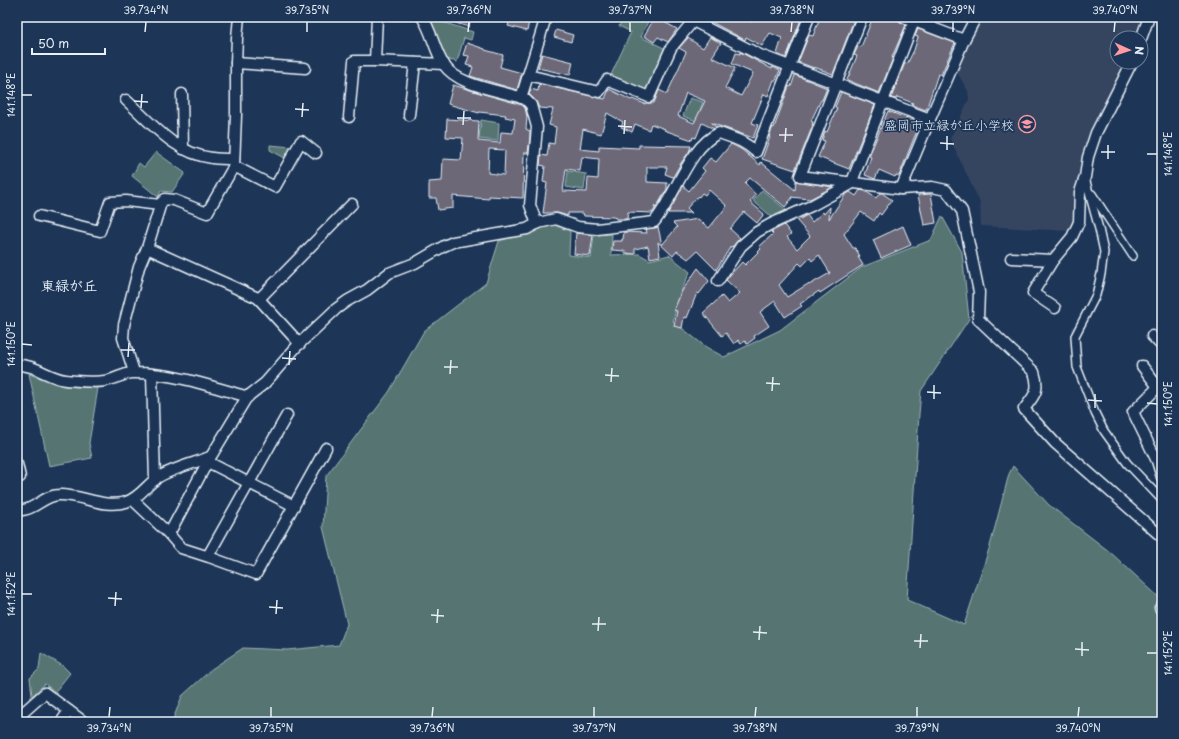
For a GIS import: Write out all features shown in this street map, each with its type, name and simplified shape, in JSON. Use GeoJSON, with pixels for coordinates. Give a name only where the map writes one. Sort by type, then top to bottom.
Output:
{"type":"FeatureCollection","features":[{"type":"Feature","properties":{"kind":"street"},"geometry":{"type":"LineString","coordinates":[[134,372],[123,338],[124,325],[139,268],[147,248],[160,205],[165,199],[174,200],[207,213],[234,162],[236,63],[239,17]]}},
{"type":"Feature","properties":{"kind":"street"},"geometry":{"type":"LineString","coordinates":[[375,61],[377,17]]}},
{"type":"Feature","properties":{"kind":"street"},"geometry":{"type":"LineString","coordinates":[[422,17],[444,64],[455,75],[466,82],[521,98],[531,105],[537,128],[530,205],[537,224]]}},
{"type":"Feature","properties":{"kind":"street"},"geometry":{"type":"LineString","coordinates":[[521,98],[546,17]]}},
{"type":"Feature","properties":{"kind":"street"},"geometry":{"type":"LineString","coordinates":[[169,534],[209,459],[248,396],[264,383],[300,344],[336,309],[367,290],[389,273],[416,262],[453,242],[527,228],[556,219],[578,227],[597,229],[654,222],[662,213],[679,180],[700,147],[713,136],[719,134],[736,139],[750,146],[756,152],[809,17]]}},
{"type":"Feature","properties":{"kind":"street"},"geometry":{"type":"LineString","coordinates":[[862,17],[800,176],[851,184],[901,189],[932,187],[946,190],[962,211],[979,292],[978,319],[1034,372],[1038,382],[1036,393],[1024,409],[1055,443],[1162,537]]}},
{"type":"Feature","properties":{"kind":"street"},"geometry":{"type":"LineString","coordinates":[[904,17],[964,40]]}},
{"type":"Feature","properties":{"kind":"street"},"geometry":{"type":"LineString","coordinates":[[901,189],[964,40],[976,17]]}},
{"type":"Feature","properties":{"kind":"street"},"geometry":{"type":"LineString","coordinates":[[1144,30],[1149,17]]}},
{"type":"Feature","properties":{"kind":"street"},"geometry":{"type":"LineString","coordinates":[[528,75],[599,92],[607,80],[649,97],[671,48],[689,19],[760,55],[930,120]]}},
{"type":"Feature","properties":{"kind":"street"},"geometry":{"type":"LineString","coordinates":[[718,281],[741,246],[757,232],[811,206],[851,184],[914,21]]}},
{"type":"Feature","properties":{"kind":"street"},"geometry":{"type":"LineString","coordinates":[[349,117],[354,61],[444,64]]}},
{"type":"Feature","properties":{"kind":"street"},"geometry":{"type":"LineString","coordinates":[[236,63],[306,68]]}},
{"type":"Feature","properties":{"kind":"street"},"geometry":{"type":"LineString","coordinates":[[409,115],[415,63]]}},
{"type":"Feature","properties":{"kind":"street"},"geometry":{"type":"LineString","coordinates":[[1128,70],[1096,133],[1088,157],[1086,182],[1104,252],[1096,295],[1075,336],[1077,367],[1095,413],[1104,431],[1127,463],[1162,500]]}},
{"type":"Feature","properties":{"kind":"street"},"geometry":{"type":"LineString","coordinates":[[182,94],[183,149]]}},
{"type":"Feature","properties":{"kind":"street"},"geometry":{"type":"LineString","coordinates":[[126,100],[169,141],[196,154],[234,162],[275,187],[302,141],[316,153]]}},
{"type":"Feature","properties":{"kind":"street"},"geometry":{"type":"LineString","coordinates":[[1086,182],[1133,256]]}},
{"type":"Feature","properties":{"kind":"street"},"geometry":{"type":"LineString","coordinates":[[1055,308],[1033,293],[1053,260],[1072,237],[1078,222],[1080,192],[1086,182]]}},
{"type":"Feature","properties":{"kind":"street"},"geometry":{"type":"LineString","coordinates":[[39,216],[100,232],[110,202],[126,201],[160,205]]}},
{"type":"Feature","properties":{"kind":"street"},"geometry":{"type":"LineString","coordinates":[[259,299],[352,204]]}},
{"type":"Feature","properties":{"kind":"street"},"geometry":{"type":"LineString","coordinates":[[147,248],[259,299],[300,344]]}},
{"type":"Feature","properties":{"kind":"street"},"geometry":{"type":"LineString","coordinates":[[1011,258],[1053,260]]}},
{"type":"Feature","properties":{"kind":"street"},"geometry":{"type":"LineString","coordinates":[[1152,336],[1162,346]]}},
{"type":"Feature","properties":{"kind":"street"},"geometry":{"type":"LineString","coordinates":[[17,365],[25,365],[36,368],[56,378],[67,380],[106,382],[134,372],[184,378],[248,396]]}},
{"type":"Feature","properties":{"kind":"street"},"geometry":{"type":"LineString","coordinates":[[1142,366],[1160,385],[1133,412],[1160,459],[1162,477]]}},
{"type":"Feature","properties":{"kind":"street"},"geometry":{"type":"LineString","coordinates":[[152,374],[155,480]]}},
{"type":"Feature","properties":{"kind":"street"},"geometry":{"type":"LineString","coordinates":[[208,556],[287,415]]}},
{"type":"Feature","properties":{"kind":"street"},"geometry":{"type":"LineString","coordinates":[[133,500],[169,534],[181,548],[208,556],[256,574],[326,448]]}},
{"type":"Feature","properties":{"kind":"street"},"geometry":{"type":"LineString","coordinates":[[17,511],[30,508],[52,496],[59,495],[111,504],[124,503],[133,500],[155,480],[166,473],[209,459],[294,506]]}},
{"type":"Feature","properties":{"kind":"street"},"geometry":{"type":"LineString","coordinates":[[17,464],[20,477],[17,477]]}},
{"type":"Feature","properties":{"kind":"street"},"geometry":{"type":"LineString","coordinates":[[1162,606],[1160,608],[1162,610]]}},
{"type":"Feature","properties":{"kind":"street"},"geometry":{"type":"LineString","coordinates":[[17,718],[45,693],[84,722]]}},
{"type":"Feature","properties":{"kind":"street"},"geometry":{"type":"LineString","coordinates":[[61,722],[69,711]]}},
{"type":"Feature","properties":{"kind":"shaded area","name":"盛岡市立緑が丘小学校"},"geometry":{"type":"Polygon","coordinates":[[[980,17],[1144,17],[1140,30],[1109,30],[1109,70],[1125,70],[1104,109],[1081,160],[1076,206],[1071,231],[981,226],[980,203],[950,139],[969,99],[968,91],[956,71],[980,17]]]}},
{"type":"Feature","properties":{"kind":"green space"},"geometry":{"type":"Polygon","coordinates":[[[623,17],[650,17],[641,37],[666,49],[648,92],[610,77],[631,32],[619,26],[623,17]]]}},
{"type":"Feature","properties":{"kind":"green space"},"geometry":{"type":"Polygon","coordinates":[[[431,18],[473,32],[471,40],[464,38],[457,62],[446,59],[428,20],[431,18]]]}},
{"type":"Feature","properties":{"kind":"green space"},"geometry":{"type":"Polygon","coordinates":[[[690,98],[703,102],[696,121],[683,116],[690,98]]]}},
{"type":"Feature","properties":{"kind":"green space"},"geometry":{"type":"Polygon","coordinates":[[[481,120],[499,123],[498,141],[479,139],[481,120]]]}},
{"type":"Feature","properties":{"kind":"green space"},"geometry":{"type":"Polygon","coordinates":[[[270,145],[292,147],[286,157],[283,157],[270,150],[270,145]]]}},
{"type":"Feature","properties":{"kind":"green space"},"geometry":{"type":"Polygon","coordinates":[[[156,152],[185,173],[172,192],[161,191],[158,197],[132,176],[139,163],[144,167],[156,152]]]}},
{"type":"Feature","properties":{"kind":"green space"},"geometry":{"type":"Polygon","coordinates":[[[568,171],[586,174],[584,190],[566,187],[568,171]]]}},
{"type":"Feature","properties":{"kind":"green space"},"geometry":{"type":"Polygon","coordinates":[[[762,190],[786,210],[772,217],[753,201],[762,190]]]}},
{"type":"Feature","properties":{"kind":"green space"},"geometry":{"type":"Polygon","coordinates":[[[942,216],[962,252],[969,319],[921,391],[907,600],[964,625],[990,546],[1009,474],[1013,466],[1049,505],[1110,552],[1162,600],[1162,722],[172,722],[182,696],[213,668],[243,648],[287,650],[339,645],[347,624],[323,527],[326,476],[389,392],[424,331],[486,283],[499,241],[533,231],[541,227],[554,225],[570,231],[569,255],[591,258],[594,235],[612,234],[611,255],[639,254],[650,260],[669,255],[690,272],[679,296],[673,321],[706,347],[724,357],[780,330],[862,267],[931,240],[942,216]]]}},
{"type":"Feature","properties":{"kind":"green space"},"geometry":{"type":"Polygon","coordinates":[[[29,374],[63,386],[98,388],[89,443],[92,458],[49,466],[29,374]]]}},
{"type":"Feature","properties":{"kind":"green space"},"geometry":{"type":"Polygon","coordinates":[[[41,653],[63,666],[70,673],[55,692],[45,684],[32,696],[30,678],[39,669],[41,653]]]}},
{"type":"Feature","properties":{"kind":"building"},"geometry":{"type":"Polygon","coordinates":[[[442,17],[471,17],[469,27],[442,19],[442,17]]]}},
{"type":"Feature","properties":{"kind":"building"},"geometry":{"type":"Polygon","coordinates":[[[511,17],[530,17],[527,31],[508,26],[511,17]]]}},
{"type":"Feature","properties":{"kind":"building"},"geometry":{"type":"Polygon","coordinates":[[[655,17],[677,29],[668,42],[658,37],[654,42],[644,36],[655,17]]]}},
{"type":"Feature","properties":{"kind":"building"},"geometry":{"type":"Polygon","coordinates":[[[702,17],[744,17],[752,22],[755,17],[802,17],[786,58],[777,54],[782,38],[770,33],[762,46],[746,37],[745,40],[702,17]]]}},
{"type":"Feature","properties":{"kind":"building"},"geometry":{"type":"Polygon","coordinates":[[[820,17],[855,17],[833,74],[798,62],[809,35],[813,36],[820,17]]]}},
{"type":"Feature","properties":{"kind":"building"},"geometry":{"type":"Polygon","coordinates":[[[873,17],[898,17],[899,21],[906,25],[892,57],[893,58],[879,93],[847,80],[857,56],[854,55],[858,46],[861,47],[873,17]]]}},
{"type":"Feature","properties":{"kind":"building"},"geometry":{"type":"Polygon","coordinates":[[[918,29],[955,43],[941,75],[938,74],[926,110],[897,97],[896,99],[891,98],[905,63],[907,64],[914,50],[918,37],[915,36],[918,29]]]}},
{"type":"Feature","properties":{"kind":"building"},"geometry":{"type":"Polygon","coordinates":[[[556,30],[573,35],[571,42],[554,37],[556,30]]]}},
{"type":"Feature","properties":{"kind":"building"},"geometry":{"type":"Polygon","coordinates":[[[710,37],[721,43],[712,57],[735,68],[725,88],[741,96],[753,73],[732,64],[736,53],[740,54],[740,52],[772,69],[772,67],[780,70],[776,80],[774,80],[768,96],[764,94],[752,123],[758,125],[753,138],[711,123],[716,127],[714,129],[702,123],[696,138],[693,137],[692,140],[651,124],[649,130],[635,124],[632,132],[621,127],[623,122],[607,113],[601,134],[583,129],[580,149],[599,151],[599,146],[639,148],[639,145],[691,146],[689,152],[673,177],[665,174],[667,167],[647,167],[647,182],[667,183],[667,189],[656,208],[654,206],[655,209],[652,213],[628,212],[627,219],[584,216],[583,213],[568,213],[568,216],[558,213],[543,213],[547,183],[543,182],[545,166],[540,165],[541,155],[547,156],[549,143],[554,144],[556,127],[549,125],[553,109],[539,108],[536,101],[529,94],[531,89],[538,91],[539,84],[605,99],[609,89],[631,100],[632,99],[645,104],[654,103],[659,90],[667,94],[686,52],[679,48],[688,38],[703,48],[710,37]],[[686,93],[678,116],[694,123],[705,101],[686,93]],[[582,157],[580,171],[566,169],[563,191],[587,192],[588,178],[598,179],[599,159],[582,157]]]}},
{"type":"Feature","properties":{"kind":"building"},"geometry":{"type":"Polygon","coordinates":[[[467,43],[503,55],[500,67],[522,73],[517,90],[470,76],[473,67],[466,65],[469,56],[463,55],[467,43]]]}},
{"type":"Feature","properties":{"kind":"building"},"geometry":{"type":"Polygon","coordinates":[[[542,54],[573,62],[570,75],[538,68],[542,54]]]}},
{"type":"Feature","properties":{"kind":"building"},"geometry":{"type":"Polygon","coordinates":[[[795,75],[827,88],[811,121],[813,122],[813,125],[795,170],[762,159],[770,137],[769,136],[773,127],[774,128],[789,86],[791,87],[795,75]]]}},
{"type":"Feature","properties":{"kind":"building"},"geometry":{"type":"Polygon","coordinates":[[[453,85],[522,105],[525,108],[527,117],[526,129],[530,131],[530,137],[528,153],[524,153],[523,198],[489,196],[489,199],[453,196],[453,208],[438,210],[436,198],[429,198],[429,182],[442,181],[443,159],[461,160],[463,138],[446,137],[447,119],[479,121],[478,141],[500,143],[501,132],[513,133],[515,119],[505,117],[506,115],[479,113],[448,104],[453,85]],[[489,149],[488,173],[504,175],[505,150],[489,149]]]}},
{"type":"Feature","properties":{"kind":"building"},"geometry":{"type":"Polygon","coordinates":[[[841,92],[875,105],[849,169],[818,157],[825,141],[822,140],[825,131],[827,132],[837,108],[835,107],[841,92]]]}},
{"type":"Feature","properties":{"kind":"building"},"geometry":{"type":"Polygon","coordinates":[[[888,111],[921,123],[899,176],[896,175],[895,177],[879,170],[875,179],[865,175],[871,157],[869,156],[888,111]]]}},
{"type":"Feature","properties":{"kind":"building"},"geometry":{"type":"Polygon","coordinates":[[[731,144],[741,149],[760,165],[761,162],[795,190],[796,181],[833,187],[810,199],[791,197],[792,198],[785,207],[750,178],[745,183],[756,195],[750,202],[764,214],[757,223],[744,212],[730,229],[740,238],[732,247],[731,246],[716,270],[697,251],[688,259],[677,251],[673,256],[658,242],[660,256],[650,258],[648,246],[635,249],[635,254],[625,253],[625,251],[612,250],[613,241],[622,241],[624,232],[647,233],[646,229],[658,227],[662,245],[677,227],[673,223],[698,219],[709,228],[727,206],[709,190],[705,195],[702,193],[699,197],[698,196],[687,208],[692,213],[668,213],[683,186],[689,191],[705,171],[702,168],[710,158],[716,162],[731,144]]]}},
{"type":"Feature","properties":{"kind":"building"},"geometry":{"type":"Polygon","coordinates":[[[860,190],[865,191],[876,198],[880,193],[882,193],[892,200],[881,215],[879,213],[874,221],[861,212],[844,234],[860,256],[858,257],[863,265],[820,293],[819,291],[800,304],[802,306],[785,317],[775,301],[760,312],[769,326],[754,336],[755,338],[747,344],[745,341],[741,344],[738,340],[734,344],[726,333],[722,336],[703,313],[722,296],[728,303],[740,293],[726,280],[742,262],[745,265],[761,249],[759,247],[773,234],[771,232],[784,225],[791,234],[787,237],[797,249],[810,236],[797,221],[807,215],[812,222],[823,212],[824,214],[830,207],[829,219],[845,195],[850,192],[856,196],[860,190]],[[819,255],[812,261],[810,258],[802,266],[799,263],[779,285],[787,297],[830,273],[819,255]]]}},
{"type":"Feature","properties":{"kind":"building"},"geometry":{"type":"Polygon","coordinates":[[[931,194],[936,223],[924,225],[918,195],[931,194]]]}},
{"type":"Feature","properties":{"kind":"building"},"geometry":{"type":"Polygon","coordinates":[[[903,226],[911,245],[881,258],[873,240],[903,226]]]}},
{"type":"Feature","properties":{"kind":"building"},"geometry":{"type":"Polygon","coordinates":[[[576,233],[593,235],[590,256],[574,254],[576,233]]]}},
{"type":"Feature","properties":{"kind":"building"},"geometry":{"type":"Polygon","coordinates":[[[698,268],[709,281],[699,294],[697,293],[687,318],[684,317],[682,328],[674,326],[677,311],[674,310],[682,291],[698,268]]]}},
{"type":"Feature","properties":{"kind":"place","name":"盛岡市立緑が丘小学校"},"geometry":{"type":"Point","coordinates":[1027,124]}},
{"type":"Feature","properties":{"kind":"district","name":"東緑が丘"},"geometry":{"type":"Point","coordinates":[69,285]}}]}
